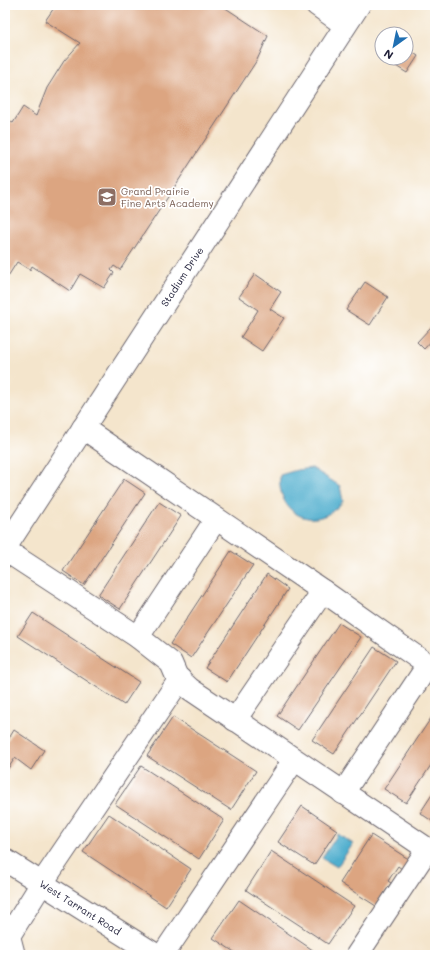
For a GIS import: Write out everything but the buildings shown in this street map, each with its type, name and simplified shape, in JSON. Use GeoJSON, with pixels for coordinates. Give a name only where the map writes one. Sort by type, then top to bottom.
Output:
{"type":"FeatureCollection","features":[{"type":"Feature","properties":{"kind":"street"},"geometry":{"type":"LineString","coordinates":[[317,5],[345,25]]}},
{"type":"Feature","properties":{"kind":"street","name":"Stadium Drive"},"geometry":{"type":"LineString","coordinates":[[5,549],[359,5]]}},
{"type":"Feature","properties":{"kind":"street"},"geometry":{"type":"LineString","coordinates":[[83,428],[323,591],[432,668],[343,793]]}},
{"type":"Feature","properties":{"kind":"street"},"geometry":{"type":"LineString","coordinates":[[138,636],[216,519]]}},
{"type":"Feature","properties":{"kind":"street"},"geometry":{"type":"LineString","coordinates":[[5,549],[138,636],[171,663],[177,677],[190,689],[431,852],[357,955]]}},
{"type":"Feature","properties":{"kind":"street"},"geometry":{"type":"LineString","coordinates":[[236,720],[323,591]]}},
{"type":"Feature","properties":{"kind":"street"},"geometry":{"type":"LineString","coordinates":[[10,942],[42,884],[180,680]]}},
{"type":"Feature","properties":{"kind":"street"},"geometry":{"type":"LineString","coordinates":[[163,955],[294,760]]}},
{"type":"Feature","properties":{"kind":"street","name":"West Tarrant Road"},"geometry":{"type":"LineString","coordinates":[[5,860],[156,955]]}},
{"type":"Feature","properties":{"kind":"water"},"geometry":{"type":"Polygon","coordinates":[[[312,468],[340,486],[343,501],[332,511],[321,517],[310,518],[300,516],[291,510],[284,501],[280,489],[280,475],[297,470],[312,468]]]}},
{"type":"Feature","properties":{"kind":"water"},"geometry":{"type":"Polygon","coordinates":[[[338,834],[353,844],[337,867],[322,858],[338,834]]]}},
{"type":"Feature","properties":{"kind":"place","name":"Grand Prairie Fine Arts Academy"},"geometry":{"type":"Point","coordinates":[107,197]}}]}
